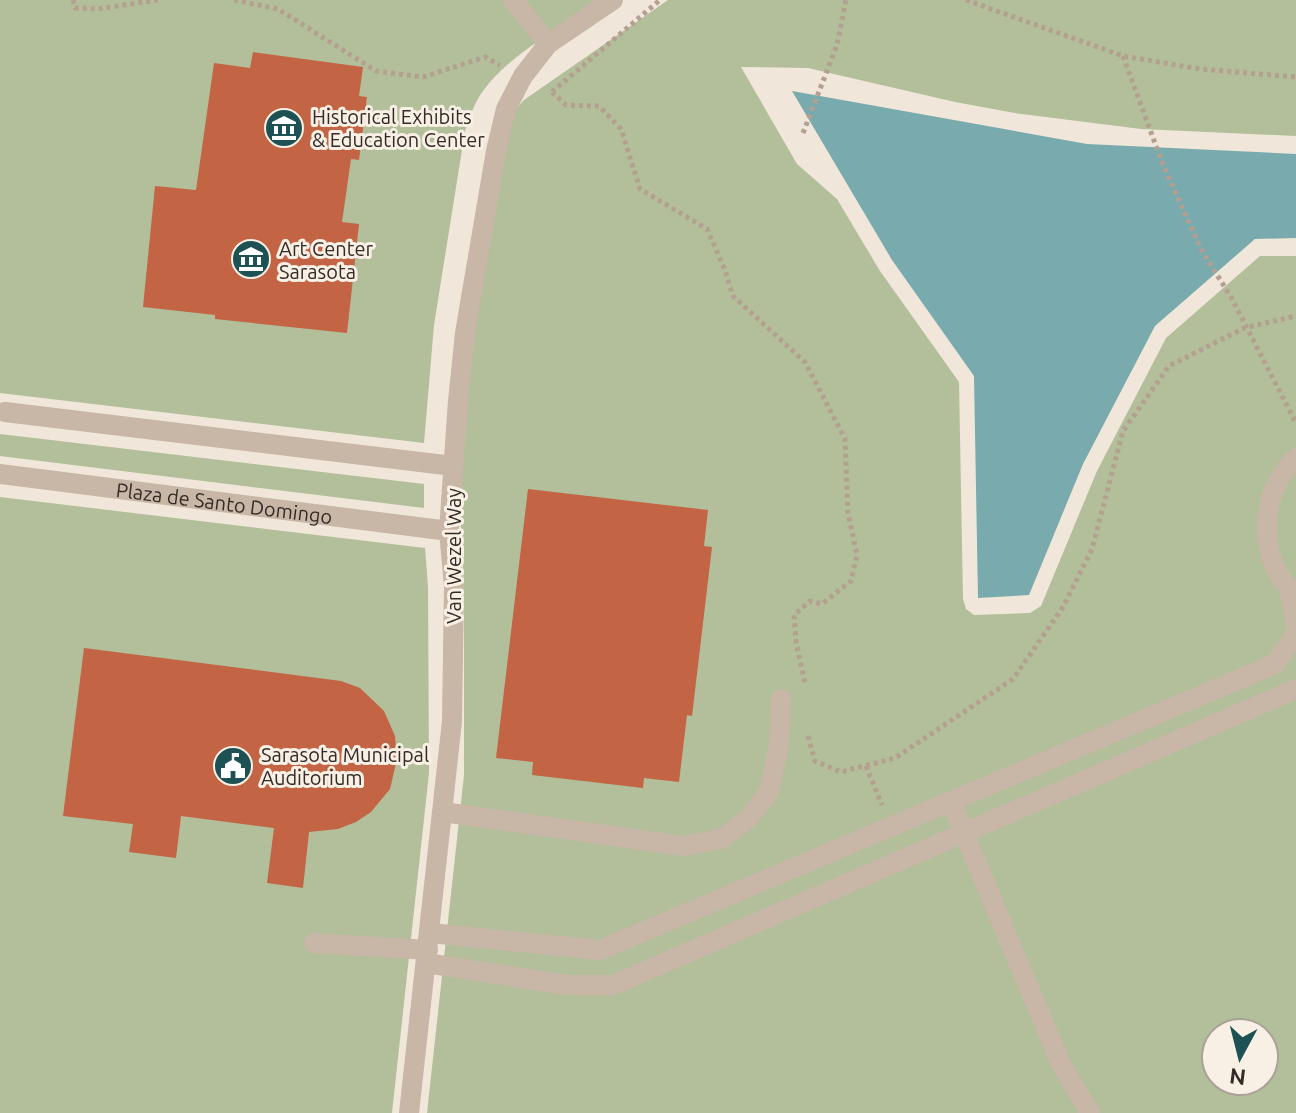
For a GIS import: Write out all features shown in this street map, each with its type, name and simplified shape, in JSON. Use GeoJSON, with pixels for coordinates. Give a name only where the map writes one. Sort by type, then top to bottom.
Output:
{"type":"FeatureCollection","features":[{"type":"Feature","properties":{"kind":"street"},"geometry":{"type":"LineString","coordinates":[[513,0],[548,44]]}},
{"type":"Feature","properties":{"kind":"street","name":"Van Wezel Way"},"geometry":{"type":"LineString","coordinates":[[409,1113],[452,721],[454,586],[449,531],[465,333],[496,151],[506,109],[523,76],[548,44],[613,0]]}},
{"type":"Feature","properties":{"kind":"street"},"geometry":{"type":"LineString","coordinates":[[5,412],[453,466]]}},
{"type":"Feature","properties":{"kind":"street"},"geometry":{"type":"LineString","coordinates":[[1296,458],[1285,468],[1270,497],[1266,529],[1272,560],[1292,591],[1296,624]]}},
{"type":"Feature","properties":{"kind":"street","name":"Plaza de Santo Domingo"},"geometry":{"type":"LineString","coordinates":[[0,474],[449,531]]}},
{"type":"Feature","properties":{"kind":"street"},"geometry":{"type":"LineString","coordinates":[[314,943],[428,949],[600,950],[1275,664],[1296,634]]}},
{"type":"Feature","properties":{"kind":"street"},"geometry":{"type":"LineString","coordinates":[[428,949],[567,985],[613,985],[1296,689]]}},
{"type":"Feature","properties":{"kind":"street"},"geometry":{"type":"LineString","coordinates":[[443,812],[684,846],[721,839],[748,819],[769,792],[779,744],[781,699]]}},
{"type":"Feature","properties":{"kind":"street"},"geometry":{"type":"LineString","coordinates":[[951,802],[1061,1064],[1090,1113]]}},
{"type":"Feature","properties":{"kind":"path"},"geometry":{"type":"LineString","coordinates":[[73,0],[75,8],[98,9],[158,0]]}},
{"type":"Feature","properties":{"kind":"path"},"geometry":{"type":"LineString","coordinates":[[234,0],[278,9],[376,71],[423,77],[485,57],[552,92],[566,105],[599,106],[621,129],[640,189],[707,229],[733,296],[805,362],[845,439],[848,513],[857,555],[851,581],[822,604],[810,601],[794,615],[796,642],[806,688]]}},
{"type":"Feature","properties":{"kind":"path"},"geometry":{"type":"LineString","coordinates":[[552,92],[660,0]]}},
{"type":"Feature","properties":{"kind":"path"},"geometry":{"type":"LineString","coordinates":[[803,133],[837,45],[846,0]]}},
{"type":"Feature","properties":{"kind":"path"},"geometry":{"type":"LineString","coordinates":[[966,0],[1123,56],[1200,69],[1296,77]]}},
{"type":"Feature","properties":{"kind":"path"},"geometry":{"type":"LineString","coordinates":[[1123,56],[1163,165],[1202,251],[1231,297],[1244,328],[1296,423]]}},
{"type":"Feature","properties":{"kind":"path"},"geometry":{"type":"LineString","coordinates":[[806,732],[815,761],[841,772],[866,766],[895,758],[1013,679],[1063,607],[1092,549],[1123,431],[1169,366],[1244,328],[1296,316]]}},
{"type":"Feature","properties":{"kind":"path"},"geometry":{"type":"LineString","coordinates":[[866,766],[892,828]]}},
{"type":"Feature","properties":{"kind":"green space"},"geometry":{"type":"Polygon","coordinates":[[[0,0],[601,0],[507,65],[483,91],[472,110],[465,131],[434,325],[424,443],[0,393],[0,0]]]}},
{"type":"Feature","properties":{"kind":"green space"},"geometry":{"type":"Polygon","coordinates":[[[668,0],[1296,0],[1296,136],[1141,129],[1015,113],[808,68],[741,67],[797,164],[837,199],[880,271],[959,382],[963,599],[966,609],[974,615],[1030,613],[1041,606],[1097,471],[1166,338],[1260,256],[1296,256],[1296,1113],[427,1113],[464,775],[464,585],[460,512],[462,402],[509,117],[524,100],[668,0]]]}},
{"type":"Feature","properties":{"kind":"green space"},"geometry":{"type":"Polygon","coordinates":[[[0,434],[424,484],[424,508],[0,456],[0,434]]]}},
{"type":"Feature","properties":{"kind":"green space"},"geometry":{"type":"Polygon","coordinates":[[[0,497],[425,548],[429,773],[392,1113],[0,1113],[0,497]]]}},
{"type":"Feature","properties":{"kind":"water"},"geometry":{"type":"Polygon","coordinates":[[[792,91],[1087,144],[1296,154],[1296,238],[1255,239],[1155,326],[1083,464],[1029,595],[978,598],[974,376],[892,260],[792,91]]]}},
{"type":"Feature","properties":{"kind":"building"},"geometry":{"type":"Polygon","coordinates":[[[253,52],[363,67],[359,96],[367,97],[359,160],[351,159],[342,222],[359,224],[347,333],[215,319],[215,315],[143,307],[155,186],[196,190],[214,63],[250,68],[253,52]]]}},
{"type":"Feature","properties":{"kind":"building"},"geometry":{"type":"Polygon","coordinates":[[[528,489],[708,510],[704,546],[712,547],[692,716],[687,715],[679,782],[644,778],[643,788],[532,775],[533,762],[496,758],[528,489]]]}},
{"type":"Feature","properties":{"kind":"building","name":"Sarasota Municipal Auditorium"},"geometry":{"type":"Polygon","coordinates":[[[84,648],[341,681],[360,688],[384,711],[395,736],[397,759],[390,789],[371,812],[356,822],[338,829],[309,832],[303,888],[267,883],[274,828],[181,816],[176,858],[129,852],[133,824],[63,816],[84,648]]]}},
{"type":"Feature","properties":{"kind":"place","name":"Historical Exhibits & Education Center"},"geometry":{"type":"Point","coordinates":[284,128]}},
{"type":"Feature","properties":{"kind":"place","name":"Art Center Sarasota"},"geometry":{"type":"Point","coordinates":[251,259]}},
{"type":"Feature","properties":{"kind":"place","name":"Sarasota Municipal Auditorium"},"geometry":{"type":"Point","coordinates":[233,766]}}]}
